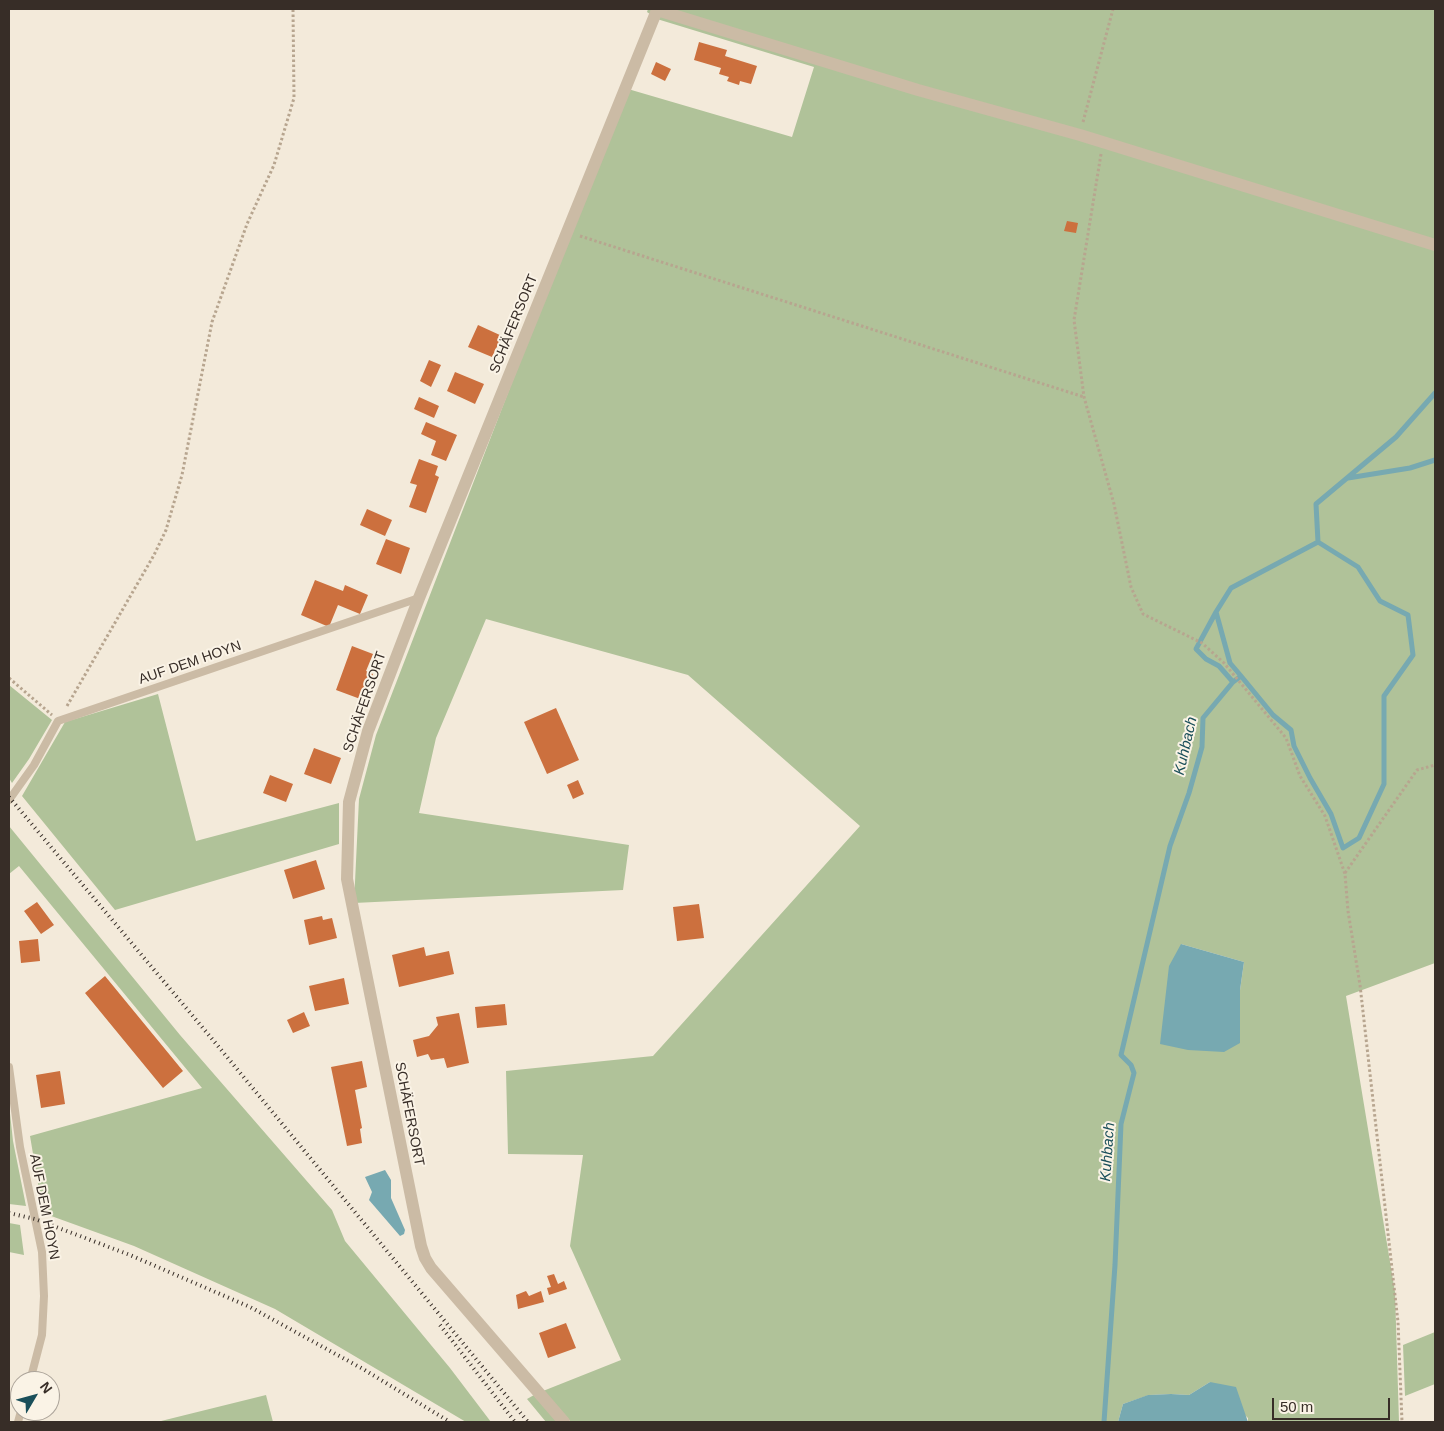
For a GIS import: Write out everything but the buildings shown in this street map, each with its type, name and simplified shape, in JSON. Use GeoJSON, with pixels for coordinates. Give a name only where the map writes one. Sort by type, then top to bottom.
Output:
{"type":"FeatureCollection","features":[{"type":"Feature","properties":{"kind":"street","name":"SCHÄFERSORT"},"geometry":{"type":"LineString","coordinates":[[564,1422],[431,1268],[425,1258],[346,879],[350,802],[368,731],[419,598],[658,10],[908,87],[1080,135]]}},
{"type":"Feature","properties":{"kind":"street"},"geometry":{"type":"LineString","coordinates":[[1080,135],[1435,245]]}},
{"type":"Feature","properties":{"kind":"lane","name":"AUF DEM HOYN"},"geometry":{"type":"LineString","coordinates":[[58,721],[419,598]]}},
{"type":"Feature","properties":{"kind":"lane"},"geometry":{"type":"LineString","coordinates":[[9,800],[34,765],[58,721]]}},
{"type":"Feature","properties":{"kind":"lane","name":"AUF DEM HOYN"},"geometry":{"type":"LineString","coordinates":[[9,1067],[20,1147],[42,1252],[44,1296],[42,1335],[33,1371]]}},
{"type":"Feature","properties":{"kind":"path"},"geometry":{"type":"LineString","coordinates":[[9,678],[58,721],[154,555],[166,530],[182,475],[212,322],[247,224],[274,165],[294,98],[293,9]]}},
{"type":"Feature","properties":{"kind":"path"},"geometry":{"type":"LineString","coordinates":[[1080,135],[1114,9]]}},
{"type":"Feature","properties":{"kind":"path"},"geometry":{"type":"LineString","coordinates":[[1102,143],[1074,320],[1084,397],[1114,504],[1130,587],[1143,614],[1202,643],[1224,664],[1286,738],[1300,776],[1325,816],[1345,874],[1348,910],[1360,985],[1398,1322],[1402,1422]]}},
{"type":"Feature","properties":{"kind":"path"},"geometry":{"type":"LineString","coordinates":[[568,232],[1084,397]]}},
{"type":"Feature","properties":{"kind":"path"},"geometry":{"type":"LineString","coordinates":[[1345,874],[1417,770],[1435,765]]}},
{"type":"Feature","properties":{"kind":"green space"},"geometry":{"type":"Polygon","coordinates":[[[648,9],[1435,9],[1435,963],[1346,996],[1395,1292],[1399,1422],[1248,1422],[1248,1418],[1210,1382],[1189,1395],[1149,1395],[1123,1404],[1118,1422],[571,1422],[543,1391],[621,1360],[570,1246],[583,1155],[508,1154],[506,1071],[653,1056],[860,826],[688,675],[486,619],[436,738],[419,813],[629,845],[623,890],[354,903],[359,799],[376,735],[568,237],[628,89],[792,137],[814,67],[657,19],[647,12],[648,9]],[[1181,944],[1240,1043],[1240,990],[1244,962],[1181,944]]]}},
{"type":"Feature","properties":{"kind":"green space"},"geometry":{"type":"Polygon","coordinates":[[[9,685],[52,720],[12,783],[9,778],[9,685]]]}},
{"type":"Feature","properties":{"kind":"green space"},"geometry":{"type":"Polygon","coordinates":[[[158,694],[196,841],[339,803],[339,844],[115,910],[22,796],[65,722],[158,694]]]}},
{"type":"Feature","properties":{"kind":"green space"},"geometry":{"type":"Polygon","coordinates":[[[9,826],[180,1035],[332,1210],[345,1241],[450,1368],[491,1422],[466,1422],[275,1309],[134,1246],[43,1213],[30,1136],[202,1088],[19,866],[9,874],[9,826]]]}},
{"type":"Feature","properties":{"kind":"green space"},"geometry":{"type":"Polygon","coordinates":[[[9,1104],[13,1141],[26,1206],[9,1204],[9,1104]]]}},
{"type":"Feature","properties":{"kind":"green space"},"geometry":{"type":"Polygon","coordinates":[[[9,1223],[20,1225],[24,1255],[9,1252],[9,1223]]]}},
{"type":"Feature","properties":{"kind":"green space"},"geometry":{"type":"Polygon","coordinates":[[[1435,1332],[1435,1384],[1405,1396],[1403,1345],[1435,1332]]]}},
{"type":"Feature","properties":{"kind":"green space"},"geometry":{"type":"Polygon","coordinates":[[[266,1395],[273,1422],[157,1422],[266,1395]]]}},
{"type":"Feature","properties":{"kind":"green space"},"geometry":{"type":"Polygon","coordinates":[[[534,1395],[558,1422],[546,1422],[527,1399],[534,1395]]]}},
{"type":"Feature","properties":{"kind":"water"},"geometry":{"type":"Polygon","coordinates":[[[1181,944],[1244,962],[1240,990],[1240,1043],[1224,1052],[1188,1050],[1160,1044],[1169,966],[1181,944]]]}},
{"type":"Feature","properties":{"kind":"water"},"geometry":{"type":"Polygon","coordinates":[[[385,1170],[391,1180],[391,1198],[405,1230],[404,1234],[400,1236],[369,1200],[372,1192],[365,1177],[385,1170]]]}},
{"type":"Feature","properties":{"kind":"water"},"geometry":{"type":"Polygon","coordinates":[[[1210,1382],[1236,1387],[1248,1422],[1118,1422],[1123,1404],[1148,1395],[1189,1395],[1210,1382]]]}},
{"type":"Feature","properties":{"kind":"waterway","name":"Kuhbach"},"geometry":{"type":"LineString","coordinates":[[1104,1422],[1115,1265],[1121,1124],[1134,1073],[1131,1065],[1121,1055],[1170,846],[1189,793],[1202,747],[1203,718],[1233,682],[1241,676],[1273,715],[1291,730],[1294,746],[1331,814],[1343,848],[1359,838],[1384,784],[1384,696],[1413,655],[1408,615],[1380,601],[1358,567],[1318,542],[1316,504],[1396,437],[1435,393]]}},
{"type":"Feature","properties":{"kind":"waterway"},"geometry":{"type":"LineString","coordinates":[[1348,478],[1410,468],[1435,460]]}},
{"type":"Feature","properties":{"kind":"waterway"},"geometry":{"type":"LineString","coordinates":[[1241,676],[1230,663],[1216,612],[1231,588],[1318,542]]}},
{"type":"Feature","properties":{"kind":"waterway"},"geometry":{"type":"LineString","coordinates":[[1216,612],[1196,649],[1206,659],[1219,666],[1233,682]]}},
{"type":"Feature","properties":{"kind":"railway"},"geometry":{"type":"LineString","coordinates":[[9,797],[218,1046],[528,1422]]}},
{"type":"Feature","properties":{"kind":"railway"},"geometry":{"type":"LineString","coordinates":[[9,1213],[35,1219],[130,1255],[250,1307],[363,1369],[450,1422]]}},
{"type":"Feature","properties":{"kind":"railway"},"geometry":{"type":"LineString","coordinates":[[440,1325],[515,1422]]}}]}
